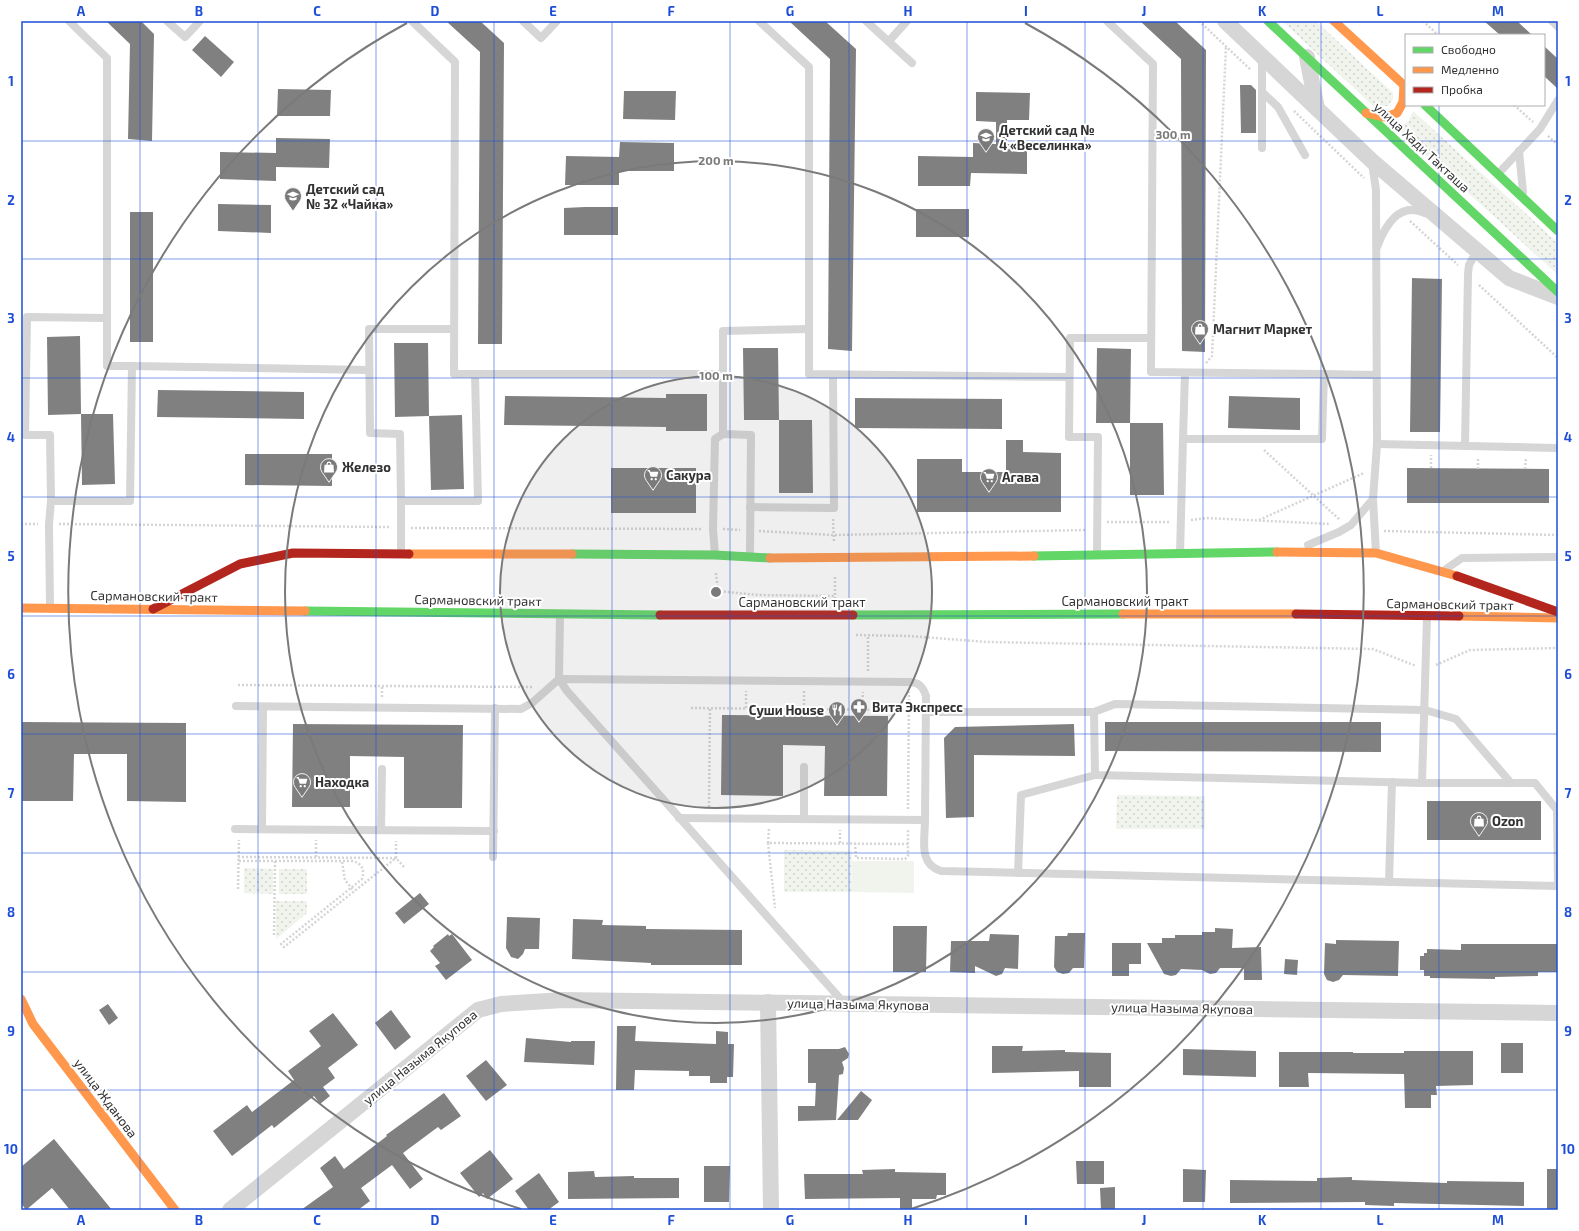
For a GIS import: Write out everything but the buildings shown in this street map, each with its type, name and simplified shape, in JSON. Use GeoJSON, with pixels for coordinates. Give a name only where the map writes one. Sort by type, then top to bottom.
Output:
{"type":"FeatureCollection","features":[{"type":"Feature","properties":{"kind":"main road","name":"улица Хади Такташа"},"geometry":{"type":"LineString","coordinates":[[1268,21],[1558,292]]}},
{"type":"Feature","properties":{"kind":"main road"},"geometry":{"type":"LineString","coordinates":[[1334,21],[1405,86],[1403,102],[1397,113],[1385,117],[1366,112]]}},
{"type":"Feature","properties":{"kind":"main road"},"geometry":{"type":"LineString","coordinates":[[1426,106],[1497,175],[1558,230]]}},
{"type":"Feature","properties":{"kind":"main road"},"geometry":{"type":"LineString","coordinates":[[153,609],[240,564],[293,553],[715,555],[750,558],[834,559],[1180,555],[1284,552],[1376,553],[1442,572],[1558,612]]}},
{"type":"Feature","properties":{"kind":"main road","name":"Сармановский тракт"},"geometry":{"type":"LineString","coordinates":[[21,608],[781,616],[1235,613],[1558,618]]}},
{"type":"Feature","properties":{"kind":"main road","name":"улица Жданова"},"geometry":{"type":"LineString","coordinates":[[21,999],[33,1024],[175,1210]]}},
{"type":"Feature","properties":{"kind":"street"},"geometry":{"type":"LineString","coordinates":[[1225,21],[1372,161],[1509,278],[1558,297]]}},
{"type":"Feature","properties":{"kind":"street"},"geometry":{"type":"LineString","coordinates":[[1307,57],[1317,109]]}},
{"type":"Feature","properties":{"kind":"street","name":"улица Назыма Якупова"},"geometry":{"type":"LineString","coordinates":[[230,1210],[478,1010],[501,1004],[564,1000],[1558,1013]]}},
{"type":"Feature","properties":{"kind":"street"},"geometry":{"type":"LineString","coordinates":[[768,1002],[771,1210]]}},
{"type":"Feature","properties":{"kind":"lane"},"geometry":{"type":"LineString","coordinates":[[69,21],[108,58],[106,366],[369,370]]}},
{"type":"Feature","properties":{"kind":"lane"},"geometry":{"type":"LineString","coordinates":[[168,21],[185,37],[200,21]]}},
{"type":"Feature","properties":{"kind":"lane"},"geometry":{"type":"LineString","coordinates":[[412,21],[455,62],[454,374],[722,374]]}},
{"type":"Feature","properties":{"kind":"lane"},"geometry":{"type":"LineString","coordinates":[[523,21],[541,38],[557,21]]}},
{"type":"Feature","properties":{"kind":"lane"},"geometry":{"type":"LineString","coordinates":[[759,21],[809,67],[809,374],[1069,377]]}},
{"type":"Feature","properties":{"kind":"lane"},"geometry":{"type":"LineString","coordinates":[[866,21],[912,63]]}},
{"type":"Feature","properties":{"kind":"lane"},"geometry":{"type":"LineString","coordinates":[[889,42],[907,21]]}},
{"type":"Feature","properties":{"kind":"lane"},"geometry":{"type":"LineString","coordinates":[[1107,21],[1153,64],[1151,372],[1376,374]]}},
{"type":"Feature","properties":{"kind":"lane"},"geometry":{"type":"LineString","coordinates":[[1552,21],[1558,27]]}},
{"type":"Feature","properties":{"kind":"lane"},"geometry":{"type":"LineString","coordinates":[[1262,55],[1262,148]]}},
{"type":"Feature","properties":{"kind":"lane"},"geometry":{"type":"LineString","coordinates":[[1262,92],[1278,106],[1305,155]]}},
{"type":"Feature","properties":{"kind":"lane"},"geometry":{"type":"LineString","coordinates":[[1497,175],[1540,129],[1558,100]]}},
{"type":"Feature","properties":{"kind":"lane"},"geometry":{"type":"LineString","coordinates":[[1519,151],[1523,199]]}},
{"type":"Feature","properties":{"kind":"lane"},"geometry":{"type":"LineString","coordinates":[[1372,161],[1376,190],[1376,468],[1373,499],[1376,553]]}},
{"type":"Feature","properties":{"kind":"lane"},"geometry":{"type":"LineString","coordinates":[[1375,253],[1384,229],[1400,212],[1409,209],[1418,209],[1442,220]]}},
{"type":"Feature","properties":{"kind":"lane"},"geometry":{"type":"LineString","coordinates":[[1465,446],[1468,274],[1469,265],[1477,251]]}},
{"type":"Feature","properties":{"kind":"lane"},"geometry":{"type":"LineString","coordinates":[[50,608],[50,435],[25,435],[27,317],[107,318]]}},
{"type":"Feature","properties":{"kind":"lane"},"geometry":{"type":"LineString","coordinates":[[401,553],[400,434],[370,433],[369,329],[454,330]]}},
{"type":"Feature","properties":{"kind":"lane"},"geometry":{"type":"LineString","coordinates":[[723,434],[722,330],[808,329]]}},
{"type":"Feature","properties":{"kind":"lane"},"geometry":{"type":"LineString","coordinates":[[1097,556],[1096,527],[1098,437],[1069,437],[1070,338],[1151,338]]}},
{"type":"Feature","properties":{"kind":"lane"},"geometry":{"type":"LineString","coordinates":[[51,501],[130,501],[132,366]]}},
{"type":"Feature","properties":{"kind":"lane"},"geometry":{"type":"LineString","coordinates":[[1180,555],[1185,373]]}},
{"type":"Feature","properties":{"kind":"lane"},"geometry":{"type":"LineString","coordinates":[[401,501],[478,501],[475,374]]}},
{"type":"Feature","properties":{"kind":"lane"},"geometry":{"type":"LineString","coordinates":[[750,507],[834,508],[833,374]]}},
{"type":"Feature","properties":{"kind":"lane"},"geometry":{"type":"LineString","coordinates":[[1183,439],[1322,439],[1324,374]]}},
{"type":"Feature","properties":{"kind":"lane"},"geometry":{"type":"LineString","coordinates":[[715,555],[713,529],[715,439],[723,434],[750,435],[750,558]]}},
{"type":"Feature","properties":{"kind":"lane"},"geometry":{"type":"LineString","coordinates":[[1376,444],[1558,448]]}},
{"type":"Feature","properties":{"kind":"lane"},"geometry":{"type":"LineString","coordinates":[[1284,552],[1339,532],[1351,524],[1373,499]]}},
{"type":"Feature","properties":{"kind":"lane"},"geometry":{"type":"LineString","coordinates":[[1442,572],[1462,558],[1558,557]]}},
{"type":"Feature","properties":{"kind":"lane"},"geometry":{"type":"LineString","coordinates":[[560,614],[559,679],[582,709],[845,1004]]}},
{"type":"Feature","properties":{"kind":"lane"},"geometry":{"type":"LineString","coordinates":[[1422,783],[1426,669],[1426,616]]}},
{"type":"Feature","properties":{"kind":"lane"},"geometry":{"type":"LineString","coordinates":[[236,706],[524,708],[559,679],[865,681],[909,682],[918,684],[924,690],[926,712],[924,854],[927,863],[933,869],[941,871],[1018,873],[1558,886],[1556,810],[1535,783],[1422,783],[1095,775],[1021,795],[1018,873]]}},
{"type":"Feature","properties":{"kind":"lane"},"geometry":{"type":"LineString","coordinates":[[926,712],[1094,712],[1116,704],[1425,710],[1456,719],[1511,783]]}},
{"type":"Feature","properties":{"kind":"lane"},"geometry":{"type":"LineString","coordinates":[[262,829],[263,707]]}},
{"type":"Feature","properties":{"kind":"lane"},"geometry":{"type":"LineString","coordinates":[[493,857],[495,708]]}},
{"type":"Feature","properties":{"kind":"lane"},"geometry":{"type":"LineString","coordinates":[[1094,712],[1095,775]]}},
{"type":"Feature","properties":{"kind":"lane"},"geometry":{"type":"LineString","coordinates":[[804,767],[804,819]]}},
{"type":"Feature","properties":{"kind":"lane"},"geometry":{"type":"LineString","coordinates":[[381,830],[382,769]]}},
{"type":"Feature","properties":{"kind":"lane"},"geometry":{"type":"LineString","coordinates":[[1389,882],[1392,782]]}},
{"type":"Feature","properties":{"kind":"lane"},"geometry":{"type":"LineString","coordinates":[[679,818],[925,820]]}},
{"type":"Feature","properties":{"kind":"lane"},"geometry":{"type":"LineString","coordinates":[[237,829],[494,831]]}},
{"type":"Feature","properties":{"kind":"path"},"geometry":{"type":"LineString","coordinates":[[1423,21],[1437,34]]}},
{"type":"Feature","properties":{"kind":"path"},"geometry":{"type":"LineString","coordinates":[[1197,373],[1212,356],[1226,46]]}},
{"type":"Feature","properties":{"kind":"path"},"geometry":{"type":"LineString","coordinates":[[21,524],[400,528],[713,529],[833,535],[1088,530],[1107,522],[1180,522],[1206,518],[1345,524],[1252,439]]}},
{"type":"Feature","properties":{"kind":"path"},"geometry":{"type":"LineString","coordinates":[[1259,520],[1376,468]]}},
{"type":"Feature","properties":{"kind":"path"},"geometry":{"type":"LineString","coordinates":[[834,508],[834,559]]}},
{"type":"Feature","properties":{"kind":"path"},"geometry":{"type":"LineString","coordinates":[[1374,531],[1558,535]]}},
{"type":"Feature","properties":{"kind":"path"},"geometry":{"type":"LineString","coordinates":[[715,555],[718,591],[758,595],[835,596]]}},
{"type":"Feature","properties":{"kind":"path"},"geometry":{"type":"LineString","coordinates":[[862,709],[868,636]]}},
{"type":"Feature","properties":{"kind":"path"},"geometry":{"type":"LineString","coordinates":[[909,636],[987,642],[1374,649],[1426,669],[1470,650],[1558,648]]}},
{"type":"Feature","properties":{"kind":"path"},"geometry":{"type":"LineString","coordinates":[[746,681],[746,708]]}},
{"type":"Feature","properties":{"kind":"path"},"geometry":{"type":"LineString","coordinates":[[804,681],[804,709]]}},
{"type":"Feature","properties":{"kind":"path"},"geometry":{"type":"LineString","coordinates":[[854,843],[855,858],[905,859],[908,856],[909,682]]}},
{"type":"Feature","properties":{"kind":"path"},"geometry":{"type":"LineString","coordinates":[[238,685],[550,687]]}},
{"type":"Feature","properties":{"kind":"path"},"geometry":{"type":"LineString","coordinates":[[691,708],[909,710]]}},
{"type":"Feature","properties":{"kind":"path"},"geometry":{"type":"LineString","coordinates":[[709,818],[710,708]]}},
{"type":"Feature","properties":{"kind":"path"},"geometry":{"type":"LineString","coordinates":[[769,818],[768,843],[771,879],[779,929]]}},
{"type":"Feature","properties":{"kind":"path"},"geometry":{"type":"LineString","coordinates":[[237,829],[239,861],[238,889]]}},
{"type":"Feature","properties":{"kind":"path"},"geometry":{"type":"LineString","coordinates":[[316,830],[316,857]]}},
{"type":"Feature","properties":{"kind":"path"},"geometry":{"type":"LineString","coordinates":[[396,830],[396,858],[406,868]]}},
{"type":"Feature","properties":{"kind":"path"},"geometry":{"type":"LineString","coordinates":[[768,843],[908,844]]}},
{"type":"Feature","properties":{"kind":"path"},"geometry":{"type":"LineString","coordinates":[[238,857],[396,858]]}},
{"type":"Feature","properties":{"kind":"path"},"geometry":{"type":"LineString","coordinates":[[274,935],[275,857]]}},
{"type":"Feature","properties":{"kind":"path"},"geometry":{"type":"LineString","coordinates":[[343,858],[343,876],[354,891]]}},
{"type":"Feature","properties":{"kind":"path"},"geometry":{"type":"LineString","coordinates":[[239,861],[356,862],[363,869],[362,879],[281,944],[284,947],[396,858]]}},
{"type":"Feature","properties":{"kind":"shaded area"},"geometry":{"type":"Polygon","coordinates":[[[1282,21],[1316,21],[1393,93],[1393,99],[1388,106],[1373,106],[1282,21]]]}},
{"type":"Feature","properties":{"kind":"shaded area"},"geometry":{"type":"Polygon","coordinates":[[[1413,111],[1558,243],[1558,275],[1397,128],[1408,122],[1413,111]]]}},
{"type":"Feature","properties":{"kind":"shaded area"},"geometry":{"type":"Polygon","coordinates":[[[1117,795],[1205,796],[1205,829],[1116,829],[1117,795]]]}},
{"type":"Feature","properties":{"kind":"shaded area"},"geometry":{"type":"Polygon","coordinates":[[[784,850],[852,851],[851,892],[784,892],[784,850]]]}},
{"type":"Feature","properties":{"kind":"shaded area"},"geometry":{"type":"Polygon","coordinates":[[[852,861],[914,861],[914,893],[851,892],[852,861]]]}},
{"type":"Feature","properties":{"kind":"shaded area"},"geometry":{"type":"Polygon","coordinates":[[[244,868],[273,869],[273,894],[244,893],[244,868]]]}},
{"type":"Feature","properties":{"kind":"shaded area"},"geometry":{"type":"Polygon","coordinates":[[[279,869],[307,869],[307,894],[279,894],[279,869]]]}},
{"type":"Feature","properties":{"kind":"shaded area"},"geometry":{"type":"Polygon","coordinates":[[[276,901],[307,901],[307,913],[276,939],[276,901]]]}},
{"type":"Feature","properties":{"kind":"traffic: fast"},"geometry":{"type":"LineString","coordinates":[[1268,21],[1558,292]]}},
{"type":"Feature","properties":{"kind":"traffic: fast"},"geometry":{"type":"LineString","coordinates":[[1426,106],[1558,231]]}},
{"type":"Feature","properties":{"kind":"traffic: fast"},"geometry":{"type":"LineString","coordinates":[[1034,556],[1277,552]]}},
{"type":"Feature","properties":{"kind":"traffic: fast"},"geometry":{"type":"LineString","coordinates":[[572,554],[715,555],[770,558]]}},
{"type":"Feature","properties":{"kind":"traffic: fast"},"geometry":{"type":"LineString","coordinates":[[305,611],[660,615]]}},
{"type":"Feature","properties":{"kind":"traffic: fast"},"geometry":{"type":"LineString","coordinates":[[853,615],[1123,614]]}},
{"type":"Feature","properties":{"kind":"traffic: slow"},"geometry":{"type":"LineString","coordinates":[[1334,21],[1405,86]]}},
{"type":"Feature","properties":{"kind":"traffic: slow"},"geometry":{"type":"LineString","coordinates":[[1366,113],[1385,117],[1397,113],[1403,102],[1404,85]]}},
{"type":"Feature","properties":{"kind":"traffic: slow"},"geometry":{"type":"LineString","coordinates":[[1277,552],[1376,553],[1457,576]]}},
{"type":"Feature","properties":{"kind":"traffic: slow"},"geometry":{"type":"LineString","coordinates":[[409,554],[572,554]]}},
{"type":"Feature","properties":{"kind":"traffic: slow"},"geometry":{"type":"LineString","coordinates":[[770,558],[1034,556]]}},
{"type":"Feature","properties":{"kind":"traffic: slow"},"geometry":{"type":"LineString","coordinates":[[21,608],[305,611]]}},
{"type":"Feature","properties":{"kind":"traffic: slow"},"geometry":{"type":"LineString","coordinates":[[1123,614],[1296,614]]}},
{"type":"Feature","properties":{"kind":"traffic: slow"},"geometry":{"type":"LineString","coordinates":[[1459,616],[1558,618]]}},
{"type":"Feature","properties":{"kind":"traffic: slow"},"geometry":{"type":"LineString","coordinates":[[21,999],[33,1024],[175,1210]]}},
{"type":"Feature","properties":{"kind":"traffic: jam"},"geometry":{"type":"LineString","coordinates":[[153,609],[240,564],[293,553],[409,554]]}},
{"type":"Feature","properties":{"kind":"traffic: jam"},"geometry":{"type":"LineString","coordinates":[[1457,576],[1558,612]]}},
{"type":"Feature","properties":{"kind":"traffic: jam"},"geometry":{"type":"LineString","coordinates":[[1296,614],[1459,616]]}},
{"type":"Feature","properties":{"kind":"traffic: jam"},"geometry":{"type":"LineString","coordinates":[[660,615],[853,615]]}},
{"type":"Feature","properties":{"kind":"place","name":"Детский сад № 4 «Веселинка»"},"geometry":{"type":"Point","coordinates":[986,152]}},
{"type":"Feature","properties":{"kind":"place","name":"Детский сад № 32 «Чайка»"},"geometry":{"type":"Point","coordinates":[293,211]}},
{"type":"Feature","properties":{"kind":"place","name":"Магнит Маркет"},"geometry":{"type":"Point","coordinates":[1200,344]}},
{"type":"Feature","properties":{"kind":"place","name":"Железо"},"geometry":{"type":"Point","coordinates":[329,482]}},
{"type":"Feature","properties":{"kind":"place","name":"Сакура"},"geometry":{"type":"Point","coordinates":[653,490]}},
{"type":"Feature","properties":{"kind":"place","name":"Агава"},"geometry":{"type":"Point","coordinates":[989,492]}},
{"type":"Feature","properties":{"kind":"place","name":"Вита Экспресс"},"geometry":{"type":"Point","coordinates":[859,722]}},
{"type":"Feature","properties":{"kind":"place","name":"Суши House"},"geometry":{"type":"Point","coordinates":[837,725]}},
{"type":"Feature","properties":{"kind":"place","name":"Находка"},"geometry":{"type":"Point","coordinates":[302,797]}},
{"type":"Feature","properties":{"kind":"place","name":"Ozon"},"geometry":{"type":"Point","coordinates":[1479,836]}}]}
